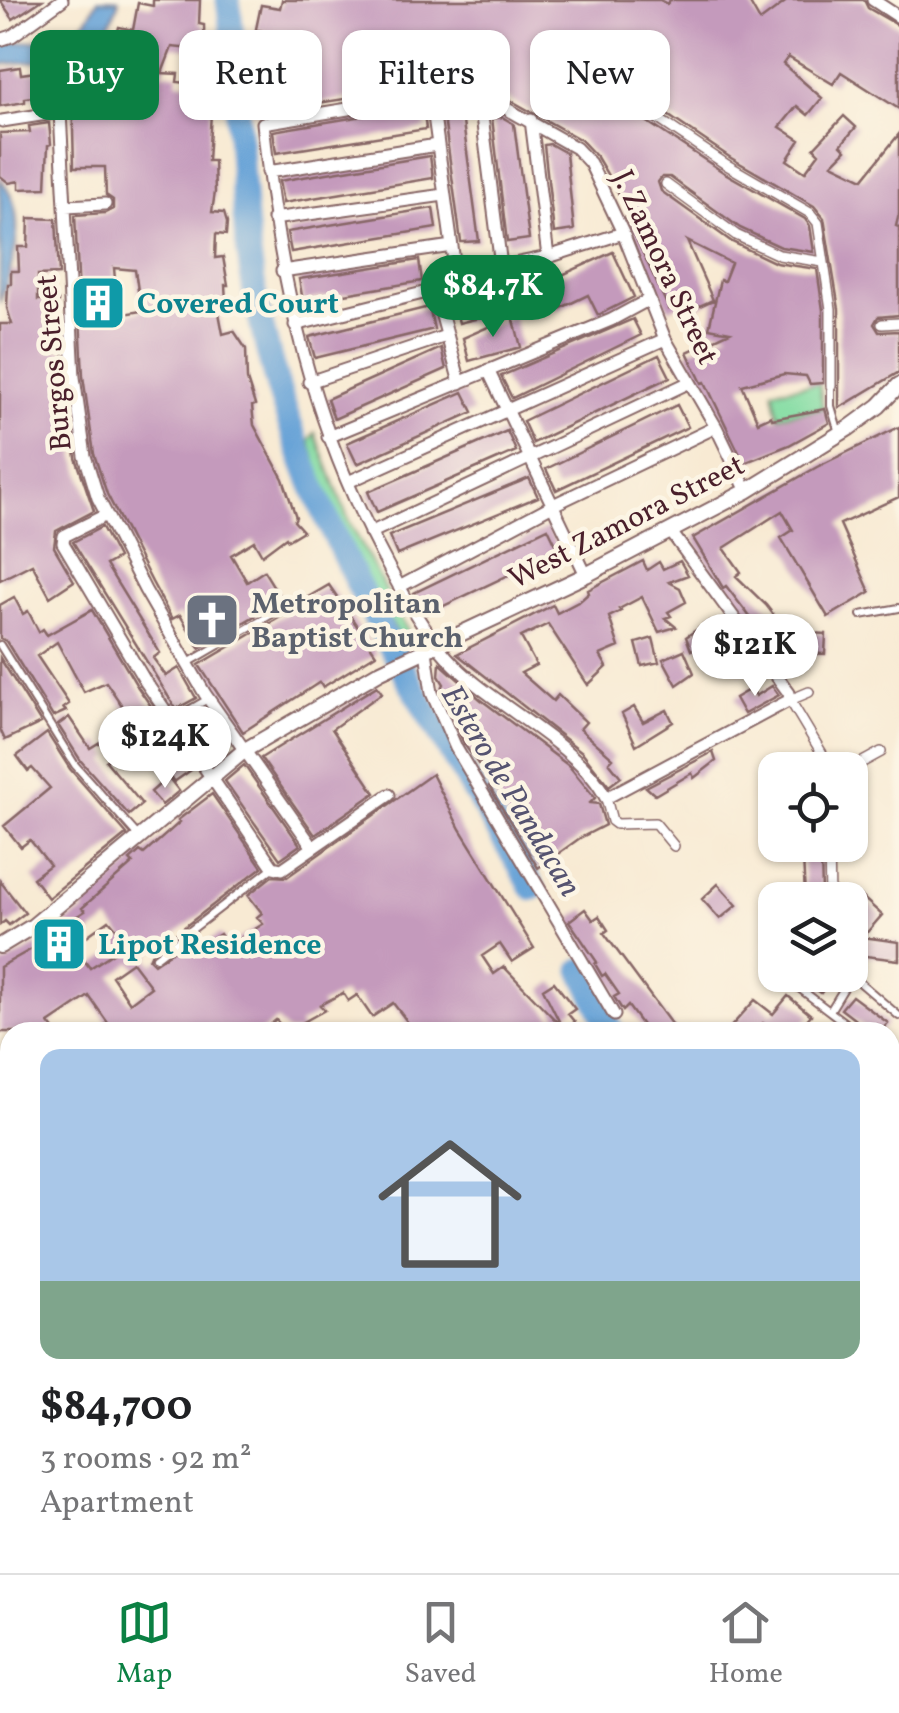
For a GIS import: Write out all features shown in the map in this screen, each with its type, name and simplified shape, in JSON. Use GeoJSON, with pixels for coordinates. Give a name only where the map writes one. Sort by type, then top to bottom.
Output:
{"type":"FeatureCollection","features":[{"type":"Feature","properties":{"kind":"street"},"geometry":{"type":"LineString","coordinates":[[0,40],[12,36],[62,0]]}},
{"type":"Feature","properties":{"kind":"street"},"geometry":{"type":"LineString","coordinates":[[873,0],[899,18]]}},
{"type":"Feature","properties":{"kind":"street","name":"J. Zamora Street"},"geometry":{"type":"LineString","coordinates":[[268,172],[263,123],[342,109]]}},
{"type":"Feature","properties":{"kind":"street","name":"Burgos Street"},"geometry":{"type":"LineString","coordinates":[[2,121],[60,112],[74,377],[85,456],[106,515],[186,664],[312,846]]}},
{"type":"Feature","properties":{"kind":"street"},"geometry":{"type":"LineString","coordinates":[[435,120],[456,276]]}},
{"type":"Feature","properties":{"kind":"street"},"geometry":{"type":"LineString","coordinates":[[482,120],[502,266]]}},
{"type":"Feature","properties":{"kind":"street"},"geometry":{"type":"LineString","coordinates":[[531,120],[548,257]]}},
{"type":"Feature","properties":{"kind":"street","name":"J. Zamora Street"},"geometry":{"type":"LineString","coordinates":[[531,120],[576,148],[590,164],[623,232],[665,339],[716,426],[748,491]]}},
{"type":"Feature","properties":{"kind":"street"},"geometry":{"type":"LineString","coordinates":[[660,120],[810,213],[818,223],[830,309],[831,386]]}},
{"type":"Feature","properties":{"kind":"street"},"geometry":{"type":"LineString","coordinates":[[437,145],[268,172],[282,271],[309,382],[328,436],[370,533],[420,623],[428,650],[432,693],[456,748],[614,1015]]}},
{"type":"Feature","properties":{"kind":"street"},"geometry":{"type":"LineString","coordinates":[[666,184],[736,235],[779,255],[823,262]]}},
{"type":"Feature","properties":{"kind":"street"},"geometry":{"type":"LineString","coordinates":[[273,219],[444,194]]}},
{"type":"Feature","properties":{"kind":"street"},"geometry":{"type":"LineString","coordinates":[[66,206],[106,204]]}},
{"type":"Feature","properties":{"kind":"street"},"geometry":{"type":"LineString","coordinates":[[295,325],[435,290],[456,276],[548,257],[623,232]]}},
{"type":"Feature","properties":{"kind":"street"},"geometry":{"type":"LineString","coordinates":[[282,271],[452,246]]}},
{"type":"Feature","properties":{"kind":"street"},"geometry":{"type":"LineString","coordinates":[[435,290],[460,384]]}},
{"type":"Feature","properties":{"kind":"street"},"geometry":{"type":"LineString","coordinates":[[328,436],[611,320],[648,300]]}},
{"type":"Feature","properties":{"kind":"street"},"geometry":{"type":"LineString","coordinates":[[882,324],[899,323]]}},
{"type":"Feature","properties":{"kind":"street"},"geometry":{"type":"LineString","coordinates":[[309,382],[446,336]]}},
{"type":"Feature","properties":{"kind":"street"},"geometry":{"type":"LineString","coordinates":[[348,482],[665,339]]}},
{"type":"Feature","properties":{"kind":"street"},"geometry":{"type":"LineString","coordinates":[[488,370],[586,575]]}},
{"type":"Feature","properties":{"kind":"street"},"geometry":{"type":"LineString","coordinates":[[370,533],[690,382]]}},
{"type":"Feature","properties":{"kind":"street","name":"West Zamora Street"},"geometry":{"type":"LineString","coordinates":[[0,946],[34,926],[245,750],[386,670],[586,575],[748,491],[879,406],[899,385]]}},
{"type":"Feature","properties":{"kind":"street","name":"West Zamora Street"},"geometry":{"type":"LineString","coordinates":[[879,406],[899,402]]}},
{"type":"Feature","properties":{"kind":"street"},"geometry":{"type":"LineString","coordinates":[[399,586],[716,426]]}},
{"type":"Feature","properties":{"kind":"street"},"geometry":{"type":"LineString","coordinates":[[106,515],[64,536],[63,543],[92,596],[172,720],[276,869],[389,795]]}},
{"type":"Feature","properties":{"kind":"street"},"geometry":{"type":"LineString","coordinates":[[670,532],[789,693],[821,752]]}},
{"type":"Feature","properties":{"kind":"street"},"geometry":{"type":"LineString","coordinates":[[428,650],[466,674],[564,750],[600,786],[612,821],[655,823],[674,846]]}},
{"type":"Feature","properties":{"kind":"street"},"geometry":{"type":"LineString","coordinates":[[606,798],[809,692]]}},
{"type":"Feature","properties":{"kind":"street"},"geometry":{"type":"LineString","coordinates":[[868,759],[881,752]]}},
{"type":"Feature","properties":{"kind":"lane"},"geometry":{"type":"LineString","coordinates":[[831,386],[831,406],[839,434]]}},
{"type":"Feature","properties":{"kind":"lane"},"geometry":{"type":"LineString","coordinates":[[186,664],[290,603]]}},
{"type":"Feature","properties":{"kind":"lane"},"geometry":{"type":"LineString","coordinates":[[861,615],[899,608]]}},
{"type":"Feature","properties":{"kind":"lane"},"geometry":{"type":"LineString","coordinates":[[0,645],[75,765],[138,837]]}},
{"type":"Feature","properties":{"kind":"lane"},"geometry":{"type":"LineString","coordinates":[[172,720],[208,699]]}},
{"type":"Feature","properties":{"kind":"lane"},"geometry":{"type":"LineString","coordinates":[[156,957],[276,869]]}},
{"type":"Feature","properties":{"kind":"lane"},"geometry":{"type":"LineString","coordinates":[[868,989],[899,1016]]}},
{"type":"Feature","properties":{"kind":"lane"},"geometry":{"type":"LineString","coordinates":[[803,992],[844,1022]]}},
{"type":"Feature","properties":{"kind":"lane"},"geometry":{"type":"LineString","coordinates":[[830,1012],[841,992]]}},
{"type":"Feature","properties":{"kind":"green space"},"geometry":{"type":"Polygon","coordinates":[[[819,383],[823,408],[778,416],[773,390],[819,383]]]}},
{"type":"Feature","properties":{"kind":"green space"},"geometry":{"type":"Polygon","coordinates":[[[315,433],[349,521],[410,635],[401,638],[348,542],[309,440],[315,433]]]}},
{"type":"Feature","properties":{"kind":"water"},"geometry":{"type":"Polygon","coordinates":[[[98,0],[119,0],[106,30],[77,30],[98,0]]]}},
{"type":"Feature","properties":{"kind":"water"},"geometry":{"type":"Polygon","coordinates":[[[30,41],[30,62],[0,65],[0,43],[30,41]]]}},
{"type":"Feature","properties":{"kind":"water"},"geometry":{"type":"Polygon","coordinates":[[[0,179],[15,207],[17,223],[14,256],[0,303],[0,179]]]}},
{"type":"Feature","properties":{"kind":"building"},"geometry":{"type":"Polygon","coordinates":[[[0,0],[42,0],[13,19],[0,0]]]}},
{"type":"Feature","properties":{"kind":"building"},"geometry":{"type":"Polygon","coordinates":[[[153,0],[200,0],[199,24],[204,25],[204,30],[179,30],[179,48],[172,47],[162,73],[178,74],[179,120],[211,120],[208,161],[214,161],[215,192],[212,212],[224,213],[227,223],[226,235],[216,234],[215,258],[223,257],[228,285],[226,301],[217,302],[223,334],[234,331],[246,349],[247,380],[255,405],[254,425],[283,479],[294,521],[303,531],[288,540],[286,537],[262,555],[254,541],[231,555],[247,582],[264,571],[282,600],[200,648],[180,615],[172,619],[107,494],[94,454],[83,376],[75,215],[105,213],[113,209],[113,200],[106,195],[105,167],[74,167],[73,120],[159,120],[159,30],[133,30],[138,3],[153,6],[153,0]],[[114,268],[118,315],[141,311],[135,270],[114,268]]]}},
{"type":"Feature","properties":{"kind":"building"},"geometry":{"type":"Polygon","coordinates":[[[282,0],[660,0],[667,4],[670,0],[748,0],[760,21],[788,0],[864,0],[868,8],[899,26],[899,109],[841,72],[833,84],[788,57],[783,64],[822,98],[808,115],[797,106],[780,127],[800,140],[787,160],[805,172],[819,153],[814,148],[844,116],[856,127],[841,145],[846,150],[832,164],[863,179],[899,134],[899,315],[878,317],[874,324],[879,332],[899,331],[899,372],[839,408],[839,309],[824,218],[814,206],[670,117],[670,30],[530,30],[530,111],[510,100],[510,30],[342,30],[342,99],[322,102],[322,30],[256,29],[261,5],[280,8],[282,0]]]}},
{"type":"Feature","properties":{"kind":"building"},"geometry":{"type":"Polygon","coordinates":[[[20,67],[21,74],[30,73],[30,97],[25,102],[0,106],[0,70],[20,67]]]}},
{"type":"Feature","properties":{"kind":"building"},"geometry":{"type":"Polygon","coordinates":[[[342,120],[425,120],[426,129],[276,153],[273,131],[342,120]]]}},
{"type":"Feature","properties":{"kind":"building"},"geometry":{"type":"Polygon","coordinates":[[[444,120],[463,120],[479,241],[461,242],[444,120]]]}},
{"type":"Feature","properties":{"kind":"building"},"geometry":{"type":"Polygon","coordinates":[[[492,120],[514,124],[529,239],[507,242],[492,120]]]}},
{"type":"Feature","properties":{"kind":"building"},"geometry":{"type":"Polygon","coordinates":[[[545,120],[645,120],[723,172],[805,219],[814,252],[781,247],[740,228],[670,177],[662,177],[658,182],[661,191],[732,242],[776,263],[817,269],[823,310],[823,383],[810,384],[806,376],[784,374],[742,385],[758,422],[771,416],[772,419],[825,409],[829,423],[744,463],[687,352],[730,332],[709,328],[720,280],[724,281],[731,263],[687,241],[713,300],[695,308],[691,299],[669,309],[628,221],[633,218],[597,157],[581,140],[545,120]]]}},
{"type":"Feature","properties":{"kind":"building"},"geometry":{"type":"Polygon","coordinates":[[[49,123],[46,188],[19,189],[19,181],[9,183],[0,176],[0,133],[30,132],[29,126],[49,123]]]}},
{"type":"Feature","properties":{"kind":"building"},"geometry":{"type":"Polygon","coordinates":[[[544,145],[566,153],[574,230],[554,233],[544,145]]]}},
{"type":"Feature","properties":{"kind":"building"},"geometry":{"type":"Polygon","coordinates":[[[430,156],[433,178],[283,203],[279,181],[430,156]]]}},
{"type":"Feature","properties":{"kind":"building"},"geometry":{"type":"Polygon","coordinates":[[[433,208],[436,228],[291,252],[287,232],[433,208]]]}},
{"type":"Feature","properties":{"kind":"building"},"geometry":{"type":"Polygon","coordinates":[[[29,218],[56,219],[59,274],[38,275],[38,300],[58,300],[58,314],[47,314],[47,351],[63,350],[76,458],[94,511],[56,531],[54,547],[74,581],[50,597],[32,564],[0,580],[0,324],[12,324],[7,308],[8,284],[11,271],[19,271],[18,247],[28,247],[29,218]]]}},
{"type":"Feature","properties":{"kind":"building"},"geometry":{"type":"Polygon","coordinates":[[[613,252],[634,297],[598,315],[588,295],[557,310],[544,283],[613,252]]]}},
{"type":"Feature","properties":{"kind":"building"},"geometry":{"type":"Polygon","coordinates":[[[419,260],[422,281],[303,301],[299,279],[419,260]]]}},
{"type":"Feature","properties":{"kind":"building"},"geometry":{"type":"Polygon","coordinates":[[[502,276],[511,310],[459,323],[452,296],[465,294],[463,284],[502,276]]]}},
{"type":"Feature","properties":{"kind":"building"},"geometry":{"type":"Polygon","coordinates":[[[429,307],[434,329],[315,358],[309,337],[429,307]]]}},
{"type":"Feature","properties":{"kind":"building"},"geometry":{"type":"Polygon","coordinates":[[[513,316],[521,347],[469,361],[463,338],[513,316]]]}},
{"type":"Feature","properties":{"kind":"building"},"geometry":{"type":"Polygon","coordinates":[[[633,319],[641,335],[512,398],[501,376],[633,319]]]}},
{"type":"Feature","properties":{"kind":"building"},"geometry":{"type":"Polygon","coordinates":[[[441,348],[446,369],[334,419],[327,399],[441,348]]]}},
{"type":"Feature","properties":{"kind":"building"},"geometry":{"type":"Polygon","coordinates":[[[659,355],[670,377],[533,443],[523,421],[659,355]]]}},
{"type":"Feature","properties":{"kind":"building"},"geometry":{"type":"Polygon","coordinates":[[[463,392],[473,412],[357,464],[347,443],[463,392]]]}},
{"type":"Feature","properties":{"kind":"building"},"geometry":{"type":"Polygon","coordinates":[[[677,405],[688,427],[556,490],[546,469],[677,405]]]}},
{"type":"Feature","properties":{"kind":"building"},"geometry":{"type":"Polygon","coordinates":[[[899,427],[899,497],[840,524],[870,592],[828,617],[781,538],[793,530],[782,511],[724,548],[741,572],[736,576],[787,632],[771,644],[726,586],[723,588],[693,538],[817,467],[899,427]]]}},
{"type":"Feature","properties":{"kind":"building"},"geometry":{"type":"Polygon","coordinates":[[[507,431],[516,451],[377,512],[368,492],[507,431]]]}},
{"type":"Feature","properties":{"kind":"building"},"geometry":{"type":"Polygon","coordinates":[[[529,478],[538,497],[397,555],[389,536],[529,478]]]}},
{"type":"Feature","properties":{"kind":"building"},"geometry":{"type":"Polygon","coordinates":[[[102,527],[118,558],[106,565],[160,653],[153,658],[166,676],[179,668],[196,698],[176,709],[73,542],[102,527]]]}},
{"type":"Feature","properties":{"kind":"building"},"geometry":{"type":"Polygon","coordinates":[[[548,528],[559,551],[427,614],[415,596],[414,593],[548,528]]]}},
{"type":"Feature","properties":{"kind":"building"},"geometry":{"type":"Polygon","coordinates":[[[643,561],[647,570],[659,562],[663,569],[680,561],[688,575],[669,582],[680,588],[686,602],[665,618],[676,627],[659,632],[642,597],[619,609],[609,617],[619,647],[600,655],[607,667],[588,685],[548,624],[521,637],[536,665],[521,673],[553,701],[558,695],[586,722],[580,729],[613,758],[609,762],[621,777],[609,786],[582,752],[457,654],[553,605],[557,613],[580,601],[588,590],[643,561]]]}},
{"type":"Feature","properties":{"kind":"building"},"geometry":{"type":"Polygon","coordinates":[[[329,585],[376,654],[323,687],[320,682],[243,732],[199,665],[329,585]]]}},
{"type":"Feature","properties":{"kind":"building"},"geometry":{"type":"Polygon","coordinates":[[[14,597],[23,614],[28,611],[39,632],[43,629],[47,635],[92,610],[137,686],[194,768],[174,782],[106,682],[84,692],[57,642],[37,656],[69,704],[63,708],[66,711],[53,717],[6,641],[0,638],[0,605],[14,597]]]}},
{"type":"Feature","properties":{"kind":"building"},"geometry":{"type":"Polygon","coordinates":[[[709,621],[715,633],[727,624],[756,664],[740,673],[729,658],[718,664],[709,642],[691,650],[686,637],[709,621]]]}},
{"type":"Feature","properties":{"kind":"building"},"geometry":{"type":"Polygon","coordinates":[[[810,633],[826,634],[825,654],[805,653],[806,636],[810,637],[810,633]]]}},
{"type":"Feature","properties":{"kind":"building"},"geometry":{"type":"Polygon","coordinates":[[[653,638],[659,662],[642,666],[636,643],[653,638]]]}},
{"type":"Feature","properties":{"kind":"building"},"geometry":{"type":"Polygon","coordinates":[[[684,650],[694,673],[677,685],[663,659],[684,650]]]}},
{"type":"Feature","properties":{"kind":"building"},"geometry":{"type":"Polygon","coordinates":[[[0,658],[41,723],[5,740],[0,729],[0,658]]]}},
{"type":"Feature","properties":{"kind":"building"},"geometry":{"type":"Polygon","coordinates":[[[440,663],[480,699],[569,766],[595,798],[590,803],[599,804],[605,825],[538,868],[489,786],[496,781],[464,744],[441,690],[444,684],[439,676],[440,663]]]}},
{"type":"Feature","properties":{"kind":"building"},"geometry":{"type":"Polygon","coordinates":[[[377,686],[382,693],[332,729],[375,793],[315,835],[261,758],[377,686]]]}},
{"type":"Feature","properties":{"kind":"building"},"geometry":{"type":"Polygon","coordinates":[[[772,686],[779,695],[744,714],[735,698],[752,688],[756,696],[772,686]]]}},
{"type":"Feature","properties":{"kind":"building"},"geometry":{"type":"Polygon","coordinates":[[[634,707],[643,722],[667,710],[673,722],[636,745],[622,714],[634,707]]]}},
{"type":"Feature","properties":{"kind":"building"},"geometry":{"type":"Polygon","coordinates":[[[204,709],[213,721],[193,734],[184,721],[204,709]]]}},
{"type":"Feature","properties":{"kind":"building"},"geometry":{"type":"Polygon","coordinates":[[[69,717],[90,748],[100,742],[111,757],[106,761],[142,804],[129,815],[81,761],[58,725],[69,717]]]}},
{"type":"Feature","properties":{"kind":"building"},"geometry":{"type":"Polygon","coordinates":[[[47,733],[70,769],[127,834],[48,898],[33,878],[50,865],[30,840],[21,847],[4,826],[50,788],[32,768],[28,771],[17,756],[47,733]]]}},
{"type":"Feature","properties":{"kind":"building"},"geometry":{"type":"Polygon","coordinates":[[[713,752],[716,761],[694,778],[692,773],[655,795],[646,787],[713,752]]]}},
{"type":"Feature","properties":{"kind":"building"},"geometry":{"type":"Polygon","coordinates":[[[244,765],[300,845],[280,859],[225,781],[244,765]]]}},
{"type":"Feature","properties":{"kind":"building"},"geometry":{"type":"Polygon","coordinates":[[[432,774],[460,829],[534,948],[512,962],[500,944],[482,956],[494,974],[504,967],[557,1022],[407,1022],[393,1003],[372,1017],[357,995],[348,1001],[343,993],[320,1005],[325,1010],[303,1022],[107,1022],[89,996],[50,1022],[0,1022],[0,967],[44,942],[42,939],[85,911],[82,908],[133,863],[130,860],[140,851],[144,854],[212,794],[262,867],[152,952],[149,959],[154,964],[195,936],[202,946],[220,934],[228,946],[263,924],[257,917],[262,913],[248,895],[272,876],[287,877],[432,774]],[[109,920],[73,946],[90,968],[119,949],[115,943],[124,938],[109,920]],[[132,962],[112,976],[130,1003],[151,987],[132,962]]]}},
{"type":"Feature","properties":{"kind":"building"},"geometry":{"type":"Polygon","coordinates":[[[168,777],[179,791],[162,805],[151,792],[168,777]]]}},
{"type":"Feature","properties":{"kind":"building"},"geometry":{"type":"Polygon","coordinates":[[[803,862],[821,862],[822,882],[804,882],[803,862]]]}},
{"type":"Feature","properties":{"kind":"building"},"geometry":{"type":"Polygon","coordinates":[[[0,881],[25,913],[9,925],[5,921],[0,925],[0,881]]]}},
{"type":"Feature","properties":{"kind":"building"},"geometry":{"type":"Polygon","coordinates":[[[718,884],[737,905],[720,919],[702,899],[718,884]]]}},
{"type":"Feature","properties":{"kind":"building"},"geometry":{"type":"Polygon","coordinates":[[[868,902],[882,915],[868,931],[868,902]]]}},
{"type":"Feature","properties":{"kind":"building"},"geometry":{"type":"Polygon","coordinates":[[[585,909],[593,920],[599,916],[608,930],[604,933],[670,1022],[640,1022],[628,1006],[623,1011],[614,997],[619,994],[605,974],[602,976],[569,921],[585,909]]]}},
{"type":"Feature","properties":{"kind":"building"},"geometry":{"type":"Polygon","coordinates":[[[868,938],[899,942],[899,960],[868,956],[868,938]]]}},
{"type":"Feature","properties":{"kind":"building"},"geometry":{"type":"Polygon","coordinates":[[[554,982],[575,1009],[568,1014],[575,1022],[560,1022],[543,989],[554,982]]]}},
{"type":"Feature","properties":{"kind":"building"},"geometry":{"type":"Polygon","coordinates":[[[788,996],[811,1015],[805,1022],[735,1022],[755,1000],[773,1014],[788,996]]]}},
{"type":"Feature","properties":{"kind":"building"},"geometry":{"type":"Polygon","coordinates":[[[852,996],[887,1022],[858,1022],[841,1009],[852,996]]]}},
{"type":"Feature","properties":{"kind":"waterway","name":"Estero de Pandacan"},"geometry":{"type":"LineString","coordinates":[[228,0],[251,271],[278,387],[304,463],[335,537],[409,681],[533,888]]}},
{"type":"Feature","properties":{"kind":"waterway","name":"Estero de Pandacan"},"geometry":{"type":"LineString","coordinates":[[582,970],[607,1022]]}},
{"type":"Feature","properties":{"kind":"place","name":"Covered Court"},"geometry":{"type":"Point","coordinates":[98,303]}},
{"type":"Feature","properties":{"kind":"place","name":"Metropolitan Baptist Church"},"geometry":{"type":"Point","coordinates":[212,620]}},
{"type":"Feature","properties":{"kind":"place","name":"Lipot Residence"},"geometry":{"type":"Point","coordinates":[59,944]}}]}
